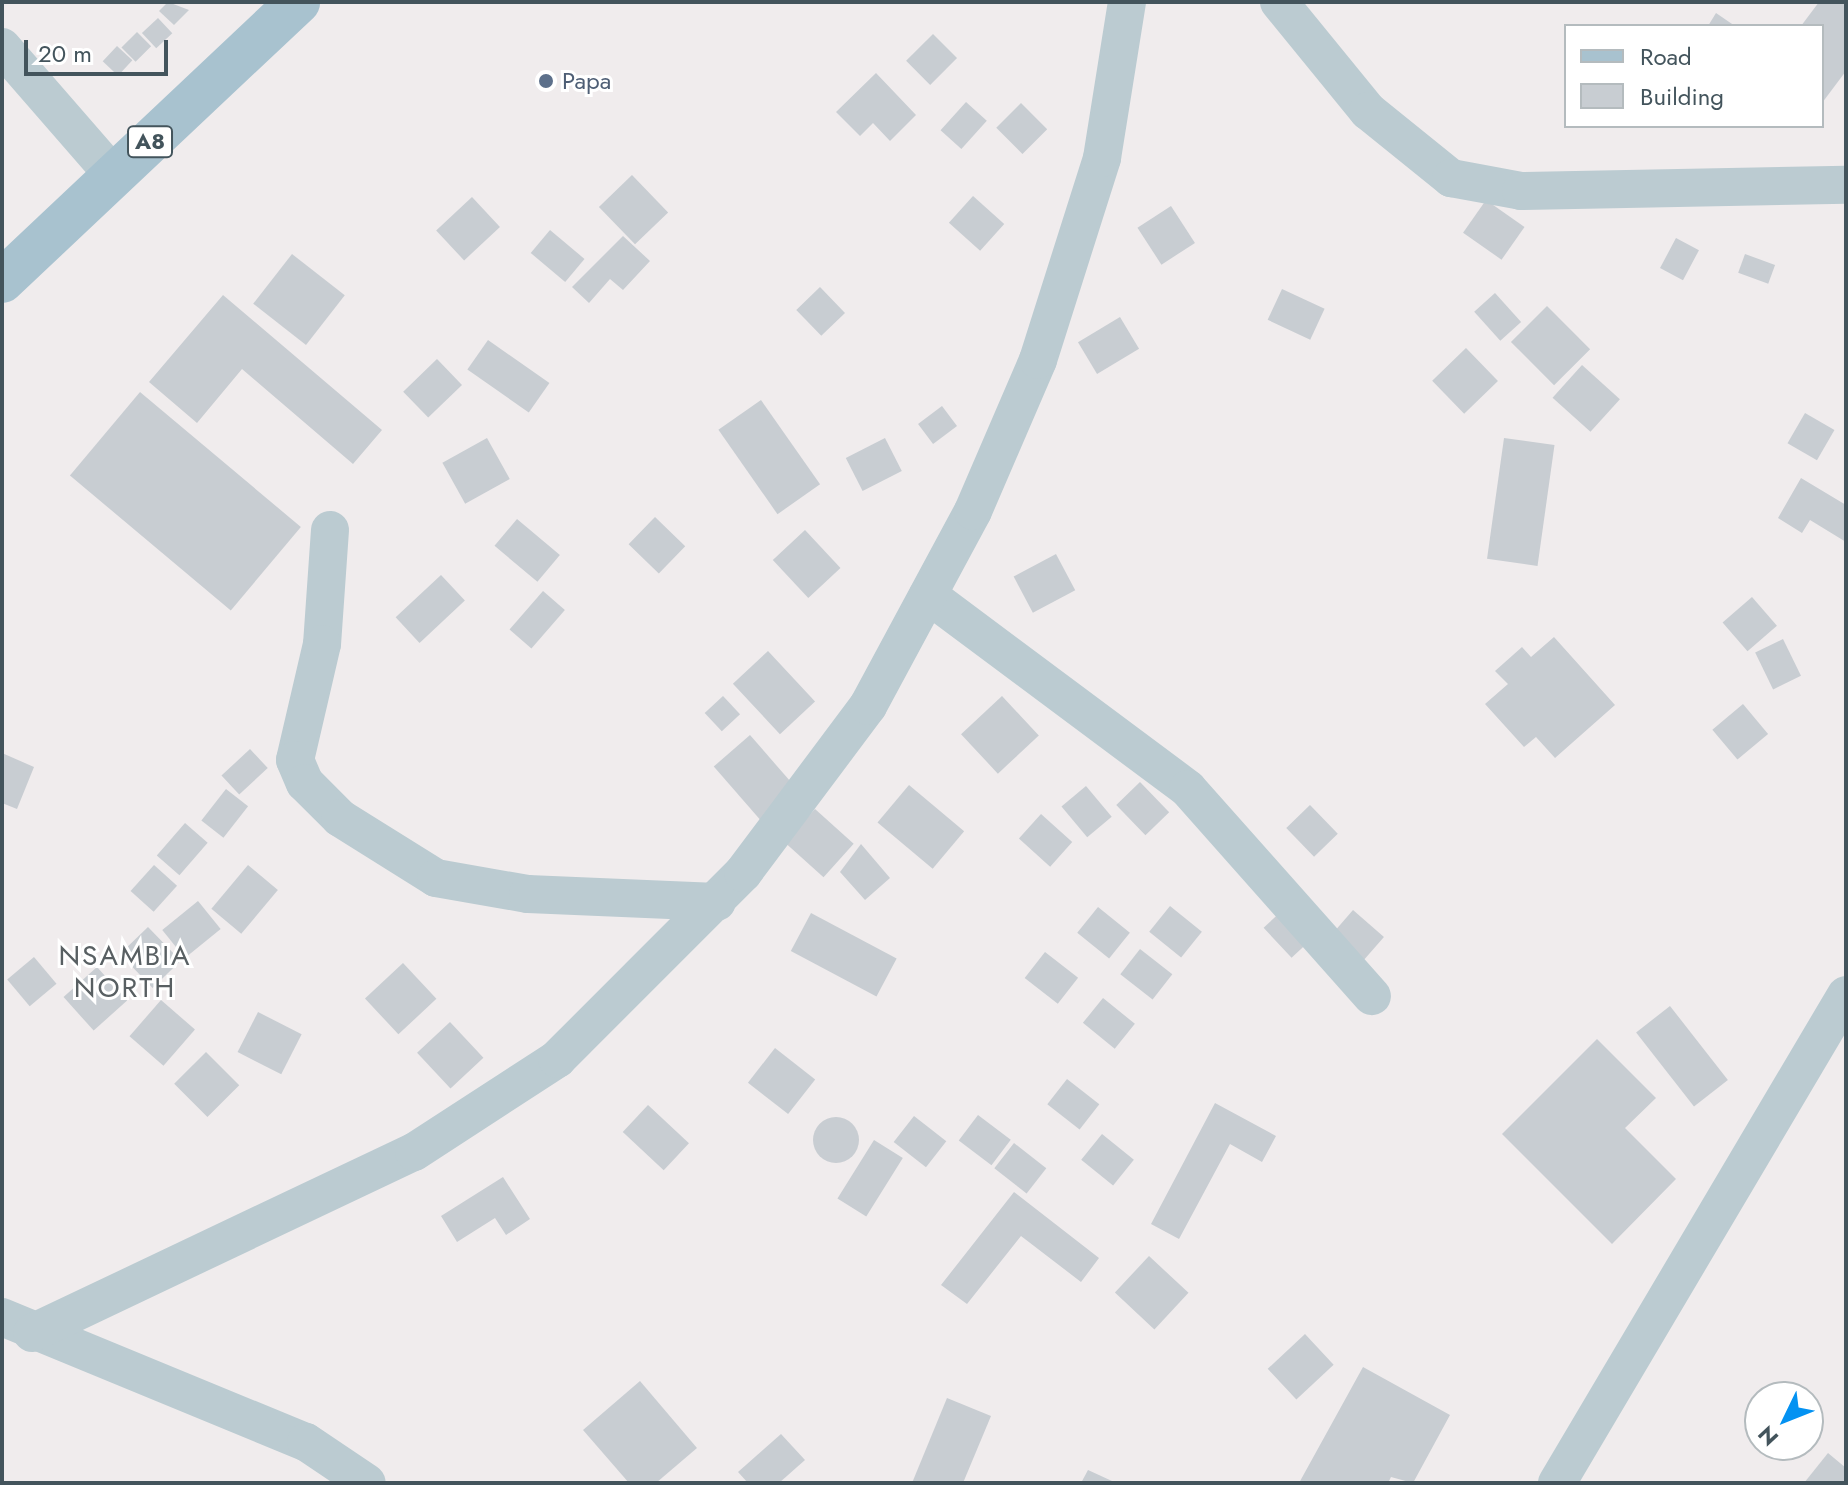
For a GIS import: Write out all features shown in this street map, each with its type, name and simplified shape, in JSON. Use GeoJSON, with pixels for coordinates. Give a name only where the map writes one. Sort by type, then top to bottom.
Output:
{"type":"FeatureCollection","features":[{"type":"Feature","properties":{"kind":"main road","name":"A8"},"geometry":{"type":"LineString","coordinates":[[2,281],[298,2]]}},
{"type":"Feature","properties":{"kind":"street"},"geometry":{"type":"LineString","coordinates":[[17,1325],[414,1152],[557,1059],[717,902],[868,706],[928,595],[1038,360],[1102,158],[1127,2]]}},
{"type":"Feature","properties":{"kind":"street"},"geometry":{"type":"LineString","coordinates":[[1279,2],[1368,111],[1451,178],[1521,191],[1846,185]]}},
{"type":"Feature","properties":{"kind":"street"},"geometry":{"type":"LineString","coordinates":[[2,47],[114,176]]}},
{"type":"Feature","properties":{"kind":"street"},"geometry":{"type":"LineString","coordinates":[[330,530],[322,644],[295,760],[305,783],[340,818],[436,878],[528,894],[717,902]]}},
{"type":"Feature","properties":{"kind":"street"},"geometry":{"type":"LineString","coordinates":[[928,595],[1188,789],[1372,996]]}},
{"type":"Feature","properties":{"kind":"street"},"geometry":{"type":"LineString","coordinates":[[1557,1483],[1846,995]]}},
{"type":"Feature","properties":{"kind":"street"},"geometry":{"type":"LineString","coordinates":[[17,1325],[306,1442],[367,1483]]}},
{"type":"Feature","properties":{"kind":"building"},"geometry":{"type":"Polygon","coordinates":[[[168,2],[189,10],[174,25],[159,11],[168,2]]]}},
{"type":"Feature","properties":{"kind":"building"},"geometry":{"type":"Polygon","coordinates":[[[1819,2],[1846,2],[1846,71],[1824,100],[1824,24],[1802,24],[1819,2]]]}},
{"type":"Feature","properties":{"kind":"building"},"geometry":{"type":"Polygon","coordinates":[[[1716,13],[1732,24],[1709,24],[1716,13]]]}},
{"type":"Feature","properties":{"kind":"building"},"geometry":{"type":"Polygon","coordinates":[[[158,18],[172,33],[156,48],[142,33],[158,18]]]}},
{"type":"Feature","properties":{"kind":"building"},"geometry":{"type":"Polygon","coordinates":[[[137,32],[151,46],[136,62],[121,48],[137,32]]]}},
{"type":"Feature","properties":{"kind":"building"},"geometry":{"type":"Polygon","coordinates":[[[933,34],[957,58],[930,85],[906,61],[933,34]]]}},
{"type":"Feature","properties":{"kind":"building"},"geometry":{"type":"Polygon","coordinates":[[[117,46],[132,60],[118,76],[103,61],[117,46]]]}},
{"type":"Feature","properties":{"kind":"building"},"geometry":{"type":"Polygon","coordinates":[[[876,73],[916,115],[890,141],[873,123],[860,136],[836,112],[876,73]]]}},
{"type":"Feature","properties":{"kind":"building"},"geometry":{"type":"Polygon","coordinates":[[[966,102],[987,121],[961,149],[941,130],[966,102]]]}},
{"type":"Feature","properties":{"kind":"building"},"geometry":{"type":"Polygon","coordinates":[[[1021,103],[1047,129],[1022,154],[996,128],[1021,103]]]}},
{"type":"Feature","properties":{"kind":"building"},"geometry":{"type":"Polygon","coordinates":[[[632,175],[668,212],[635,244],[599,207],[632,175]]]}},
{"type":"Feature","properties":{"kind":"building"},"geometry":{"type":"Polygon","coordinates":[[[973,196],[1004,224],[980,251],[949,223],[973,196]]]}},
{"type":"Feature","properties":{"kind":"building"},"geometry":{"type":"Polygon","coordinates":[[[472,197],[500,227],[464,260],[436,230],[472,197]]]}},
{"type":"Feature","properties":{"kind":"building"},"geometry":{"type":"Polygon","coordinates":[[[1486,200],[1525,227],[1502,260],[1463,233],[1486,200]]]}},
{"type":"Feature","properties":{"kind":"building"},"geometry":{"type":"Polygon","coordinates":[[[1171,206],[1195,243],[1161,265],[1137,228],[1171,206]]]}},
{"type":"Feature","properties":{"kind":"building"},"geometry":{"type":"Polygon","coordinates":[[[550,230],[584,259],[565,282],[531,253],[550,230]]]}},
{"type":"Feature","properties":{"kind":"building"},"geometry":{"type":"Polygon","coordinates":[[[623,236],[650,261],[623,290],[610,279],[589,303],[572,287],[623,236]]]}},
{"type":"Feature","properties":{"kind":"building"},"geometry":{"type":"Polygon","coordinates":[[[1676,238],[1699,250],[1683,280],[1660,268],[1676,238]]]}},
{"type":"Feature","properties":{"kind":"building"},"geometry":{"type":"Polygon","coordinates":[[[292,254],[345,295],[306,345],[253,304],[292,254]]]}},
{"type":"Feature","properties":{"kind":"building"},"geometry":{"type":"Polygon","coordinates":[[[1745,254],[1775,265],[1768,284],[1738,273],[1745,254]]]}},
{"type":"Feature","properties":{"kind":"building"},"geometry":{"type":"Polygon","coordinates":[[[820,287],[845,313],[821,336],[796,310],[820,287]]]}},
{"type":"Feature","properties":{"kind":"building"},"geometry":{"type":"Polygon","coordinates":[[[1282,289],[1325,309],[1310,340],[1268,320],[1282,289]]]}},
{"type":"Feature","properties":{"kind":"building"},"geometry":{"type":"Polygon","coordinates":[[[1495,293],[1521,322],[1500,341],[1474,312],[1495,293]]]}},
{"type":"Feature","properties":{"kind":"building"},"geometry":{"type":"Polygon","coordinates":[[[223,295],[382,430],[353,464],[242,369],[197,423],[149,382],[223,295]]]}},
{"type":"Feature","properties":{"kind":"building"},"geometry":{"type":"Polygon","coordinates":[[[1547,306],[1590,349],[1554,385],[1511,342],[1547,306]]]}},
{"type":"Feature","properties":{"kind":"building"},"geometry":{"type":"Polygon","coordinates":[[[1120,317],[1139,349],[1097,374],[1078,342],[1120,317]]]}},
{"type":"Feature","properties":{"kind":"building"},"geometry":{"type":"Polygon","coordinates":[[[488,340],[549,383],[529,413],[467,369],[488,340]]]}},
{"type":"Feature","properties":{"kind":"building"},"geometry":{"type":"Polygon","coordinates":[[[1466,348],[1498,381],[1464,414],[1432,381],[1466,348]]]}},
{"type":"Feature","properties":{"kind":"building"},"geometry":{"type":"Polygon","coordinates":[[[437,359],[462,385],[428,418],[403,392],[437,359]]]}},
{"type":"Feature","properties":{"kind":"building"},"geometry":{"type":"Polygon","coordinates":[[[1582,365],[1620,399],[1590,432],[1553,398],[1582,365]]]}},
{"type":"Feature","properties":{"kind":"building"},"geometry":{"type":"Polygon","coordinates":[[[140,392],[301,527],[231,610],[70,475],[140,392]]]}},
{"type":"Feature","properties":{"kind":"building"},"geometry":{"type":"Polygon","coordinates":[[[761,400],[820,484],[777,514],[718,430],[761,400]]]}},
{"type":"Feature","properties":{"kind":"building"},"geometry":{"type":"Polygon","coordinates":[[[942,406],[957,426],[933,444],[918,424],[942,406]]]}},
{"type":"Feature","properties":{"kind":"building"},"geometry":{"type":"Polygon","coordinates":[[[1805,413],[1834,430],[1817,460],[1788,443],[1805,413]]]}},
{"type":"Feature","properties":{"kind":"building"},"geometry":{"type":"Polygon","coordinates":[[[487,438],[510,479],[465,504],[442,463],[487,438]]]}},
{"type":"Feature","properties":{"kind":"building"},"geometry":{"type":"Polygon","coordinates":[[[885,438],[902,471],[863,491],[846,458],[885,438]]]}},
{"type":"Feature","properties":{"kind":"building"},"geometry":{"type":"Polygon","coordinates":[[[1504,438],[1555,445],[1538,566],[1487,559],[1504,438]]]}},
{"type":"Feature","properties":{"kind":"building"},"geometry":{"type":"Polygon","coordinates":[[[1801,478],[1846,505],[1846,542],[1810,520],[1802,533],[1778,518],[1801,478]]]}},
{"type":"Feature","properties":{"kind":"building"},"geometry":{"type":"Polygon","coordinates":[[[655,517],[685,546],[659,574],[629,544],[655,517]]]}},
{"type":"Feature","properties":{"kind":"building"},"geometry":{"type":"Polygon","coordinates":[[[517,519],[560,555],[537,582],[495,546],[517,519]]]}},
{"type":"Feature","properties":{"kind":"building"},"geometry":{"type":"Polygon","coordinates":[[[805,530],[840,568],[808,598],[773,560],[805,530]]]}},
{"type":"Feature","properties":{"kind":"building"},"geometry":{"type":"Polygon","coordinates":[[[1056,554],[1075,590],[1033,613],[1014,577],[1056,554]]]}},
{"type":"Feature","properties":{"kind":"building"},"geometry":{"type":"Polygon","coordinates":[[[441,575],[465,601],[420,643],[396,617],[441,575]]]}},
{"type":"Feature","properties":{"kind":"building"},"geometry":{"type":"Polygon","coordinates":[[[543,591],[565,610],[531,649],[510,629],[543,591]]]}},
{"type":"Feature","properties":{"kind":"building"},"geometry":{"type":"Polygon","coordinates":[[[1752,597],[1777,626],[1747,651],[1723,623],[1752,597]]]}},
{"type":"Feature","properties":{"kind":"building"},"geometry":{"type":"Polygon","coordinates":[[[1554,637],[1615,705],[1555,758],[1536,737],[1524,747],[1485,704],[1508,684],[1495,671],[1522,647],[1531,657],[1554,637]]]}},
{"type":"Feature","properties":{"kind":"building"},"geometry":{"type":"Polygon","coordinates":[[[1783,639],[1801,676],[1773,689],[1755,653],[1783,639]]]}},
{"type":"Feature","properties":{"kind":"building"},"geometry":{"type":"Polygon","coordinates":[[[768,651],[815,701],[780,734],[733,684],[768,651]]]}},
{"type":"Feature","properties":{"kind":"building"},"geometry":{"type":"Polygon","coordinates":[[[723,696],[740,714],[722,731],[705,713],[723,696]]]}},
{"type":"Feature","properties":{"kind":"building"},"geometry":{"type":"Polygon","coordinates":[[[1002,696],[1039,735],[998,774],[961,734],[1002,696]]]}},
{"type":"Feature","properties":{"kind":"building"},"geometry":{"type":"Polygon","coordinates":[[[1743,704],[1768,734],[1737,760],[1712,730],[1743,704]]]}},
{"type":"Feature","properties":{"kind":"building"},"geometry":{"type":"Polygon","coordinates":[[[750,735],[799,791],[762,822],[714,766],[750,735]]]}},
{"type":"Feature","properties":{"kind":"building"},"geometry":{"type":"Polygon","coordinates":[[[250,749],[268,768],[239,795],[221,776],[250,749]]]}},
{"type":"Feature","properties":{"kind":"building"},"geometry":{"type":"Polygon","coordinates":[[[2,753],[34,767],[17,809],[2,803],[2,753]]]}},
{"type":"Feature","properties":{"kind":"building"},"geometry":{"type":"Polygon","coordinates":[[[1140,782],[1169,812],[1145,835],[1116,805],[1140,782]]]}},
{"type":"Feature","properties":{"kind":"building"},"geometry":{"type":"Polygon","coordinates":[[[909,785],[964,831],[933,869],[878,823],[909,785]]]}},
{"type":"Feature","properties":{"kind":"building"},"geometry":{"type":"Polygon","coordinates":[[[1086,786],[1112,817],[1087,837],[1061,807],[1086,786]]]}},
{"type":"Feature","properties":{"kind":"building"},"geometry":{"type":"Polygon","coordinates":[[[226,789],[248,806],[223,838],[201,821],[226,789]]]}},
{"type":"Feature","properties":{"kind":"building"},"geometry":{"type":"Polygon","coordinates":[[[1310,805],[1338,834],[1314,857],[1286,828],[1310,805]]]}},
{"type":"Feature","properties":{"kind":"building"},"geometry":{"type":"Polygon","coordinates":[[[815,809],[854,844],[824,877],[785,842],[815,809]]]}},
{"type":"Feature","properties":{"kind":"building"},"geometry":{"type":"Polygon","coordinates":[[[1041,814],[1072,842],[1050,867],[1019,839],[1041,814]]]}},
{"type":"Feature","properties":{"kind":"building"},"geometry":{"type":"Polygon","coordinates":[[[185,823],[208,843],[179,875],[157,855],[185,823]]]}},
{"type":"Feature","properties":{"kind":"building"},"geometry":{"type":"Polygon","coordinates":[[[861,844],[890,878],[865,900],[840,872],[861,844]]]}},
{"type":"Feature","properties":{"kind":"building"},"geometry":{"type":"Polygon","coordinates":[[[154,865],[177,886],[154,912],[131,891],[154,865]]]}},
{"type":"Feature","properties":{"kind":"building"},"geometry":{"type":"Polygon","coordinates":[[[248,865],[278,890],[241,934],[211,909],[248,865]]]}},
{"type":"Feature","properties":{"kind":"building"},"geometry":{"type":"Polygon","coordinates":[[[198,901],[221,929],[185,958],[162,930],[198,901]]]}},
{"type":"Feature","properties":{"kind":"building"},"geometry":{"type":"Polygon","coordinates":[[[1170,906],[1202,932],[1181,957],[1149,932],[1170,906]]]}},
{"type":"Feature","properties":{"kind":"building"},"geometry":{"type":"Polygon","coordinates":[[[1287,906],[1315,936],[1292,958],[1264,928],[1287,906]]]}},
{"type":"Feature","properties":{"kind":"building"},"geometry":{"type":"Polygon","coordinates":[[[1098,907],[1130,933],[1109,958],[1077,933],[1098,907]]]}},
{"type":"Feature","properties":{"kind":"building"},"geometry":{"type":"Polygon","coordinates":[[[1353,910],[1384,937],[1363,961],[1332,934],[1353,910]]]}},
{"type":"Feature","properties":{"kind":"building"},"geometry":{"type":"Polygon","coordinates":[[[811,913],[897,959],[876,997],[791,951],[811,913]]]}},
{"type":"Feature","properties":{"kind":"building"},"geometry":{"type":"Polygon","coordinates":[[[148,927],[181,961],[153,988],[120,954],[148,927]]]}},
{"type":"Feature","properties":{"kind":"building"},"geometry":{"type":"Polygon","coordinates":[[[1140,949],[1172,974],[1153,999],[1120,974],[1140,949]]]}},
{"type":"Feature","properties":{"kind":"building"},"geometry":{"type":"Polygon","coordinates":[[[1045,952],[1078,978],[1058,1004],[1025,978],[1045,952]]]}},
{"type":"Feature","properties":{"kind":"building"},"geometry":{"type":"Polygon","coordinates":[[[34,957],[56,984],[30,1006],[7,979],[34,957]]]}},
{"type":"Feature","properties":{"kind":"building"},"geometry":{"type":"Polygon","coordinates":[[[403,963],[436,999],[398,1034],[365,998],[403,963]]]}},
{"type":"Feature","properties":{"kind":"building"},"geometry":{"type":"Polygon","coordinates":[[[97,967],[127,1000],[94,1031],[64,997],[97,967]]]}},
{"type":"Feature","properties":{"kind":"building"},"geometry":{"type":"Polygon","coordinates":[[[1103,998],[1135,1024],[1115,1049],[1083,1023],[1103,998]]]}},
{"type":"Feature","properties":{"kind":"building"},"geometry":{"type":"Polygon","coordinates":[[[161,1000],[195,1030],[163,1066],[130,1036],[161,1000]]]}},
{"type":"Feature","properties":{"kind":"building"},"geometry":{"type":"Polygon","coordinates":[[[1670,1006],[1728,1080],[1694,1107],[1636,1032],[1670,1006]]]}},
{"type":"Feature","properties":{"kind":"building"},"geometry":{"type":"Polygon","coordinates":[[[258,1012],[302,1034],[281,1074],[238,1052],[258,1012]]]}},
{"type":"Feature","properties":{"kind":"building"},"geometry":{"type":"Polygon","coordinates":[[[450,1022],[483,1058],[451,1089],[417,1053],[450,1022]]]}},
{"type":"Feature","properties":{"kind":"building"},"geometry":{"type":"Polygon","coordinates":[[[1597,1039],[1656,1098],[1625,1128],[1676,1179],[1612,1244],[1502,1134],[1597,1039]]]}},
{"type":"Feature","properties":{"kind":"building"},"geometry":{"type":"Polygon","coordinates":[[[775,1048],[815,1079],[788,1114],[748,1083],[775,1048]]]}},
{"type":"Feature","properties":{"kind":"building"},"geometry":{"type":"Polygon","coordinates":[[[206,1052],[239,1085],[207,1117],[174,1084],[206,1052]]]}},
{"type":"Feature","properties":{"kind":"building"},"geometry":{"type":"Polygon","coordinates":[[[1067,1079],[1099,1104],[1080,1129],[1047,1104],[1067,1079]]]}},
{"type":"Feature","properties":{"kind":"building"},"geometry":{"type":"Polygon","coordinates":[[[1215,1103],[1276,1136],[1262,1162],[1230,1144],[1179,1239],[1151,1224],[1215,1103]]]}},
{"type":"Feature","properties":{"kind":"building"},"geometry":{"type":"Polygon","coordinates":[[[648,1105],[689,1143],[664,1170],[623,1132],[648,1105]]]}},
{"type":"Feature","properties":{"kind":"building"},"geometry":{"type":"Polygon","coordinates":[[[978,1115],[1011,1140],[991,1165],[959,1141],[978,1115]]]}},
{"type":"Feature","properties":{"kind":"building"},"geometry":{"type":"Polygon","coordinates":[[[914,1116],[946,1141],[926,1167],[894,1142],[914,1116]]]}},
{"type":"Feature","properties":{"kind":"building"},"geometry":{"type":"Polygon","coordinates":[[[836,1117],[852,1124],[859,1140],[852,1156],[836,1163],[820,1156],[813,1140],[820,1124],[836,1117]]]}},
{"type":"Feature","properties":{"kind":"building"},"geometry":{"type":"Polygon","coordinates":[[[1102,1134],[1134,1160],[1113,1185],[1081,1160],[1102,1134]]]}},
{"type":"Feature","properties":{"kind":"building"},"geometry":{"type":"Polygon","coordinates":[[[874,1140],[903,1158],[866,1217],[837,1199],[874,1140]]]}},
{"type":"Feature","properties":{"kind":"building"},"geometry":{"type":"Polygon","coordinates":[[[1014,1143],[1046,1168],[1027,1193],[994,1168],[1014,1143]]]}},
{"type":"Feature","properties":{"kind":"building"},"geometry":{"type":"Polygon","coordinates":[[[503,1177],[530,1219],[506,1235],[495,1218],[457,1242],[441,1216],[503,1177]]]}},
{"type":"Feature","properties":{"kind":"building"},"geometry":{"type":"Polygon","coordinates":[[[1014,1192],[1099,1258],[1081,1282],[1021,1236],[967,1304],[941,1285],[1014,1192]]]}},
{"type":"Feature","properties":{"kind":"building"},"geometry":{"type":"Polygon","coordinates":[[[1149,1256],[1188,1293],[1154,1329],[1115,1293],[1149,1256]]]}},
{"type":"Feature","properties":{"kind":"building"},"geometry":{"type":"Polygon","coordinates":[[[1305,1334],[1334,1365],[1296,1399],[1268,1369],[1305,1334]]]}},
{"type":"Feature","properties":{"kind":"building"},"geometry":{"type":"Polygon","coordinates":[[[1363,1367],[1450,1415],[1413,1483],[1391,1477],[1388,1483],[1299,1483],[1363,1367]]]}},
{"type":"Feature","properties":{"kind":"building"},"geometry":{"type":"Polygon","coordinates":[[[640,1381],[697,1448],[656,1483],[629,1483],[583,1430],[640,1381]]]}},
{"type":"Feature","properties":{"kind":"building"},"geometry":{"type":"Polygon","coordinates":[[[947,1398],[991,1416],[963,1483],[912,1483],[947,1398]]]}},
{"type":"Feature","properties":{"kind":"building"},"geometry":{"type":"Polygon","coordinates":[[[781,1434],[805,1460],[779,1483],[748,1483],[738,1472],[781,1434]]]}},
{"type":"Feature","properties":{"kind":"building"},"geometry":{"type":"Polygon","coordinates":[[[1828,1453],[1846,1468],[1846,1483],[1804,1483],[1828,1453]]]}},
{"type":"Feature","properties":{"kind":"building"},"geometry":{"type":"Polygon","coordinates":[[[1088,1470],[1112,1481],[1111,1483],[1081,1483],[1088,1470]]]}},
{"type":"Feature","properties":{"kind":"place","name":"Papa"},"geometry":{"type":"Point","coordinates":[546,81]}},
{"type":"Feature","properties":{"kind":"district","name":"NSAMBIA NORTH"},"geometry":{"type":"Point","coordinates":[125,972]}}]}
